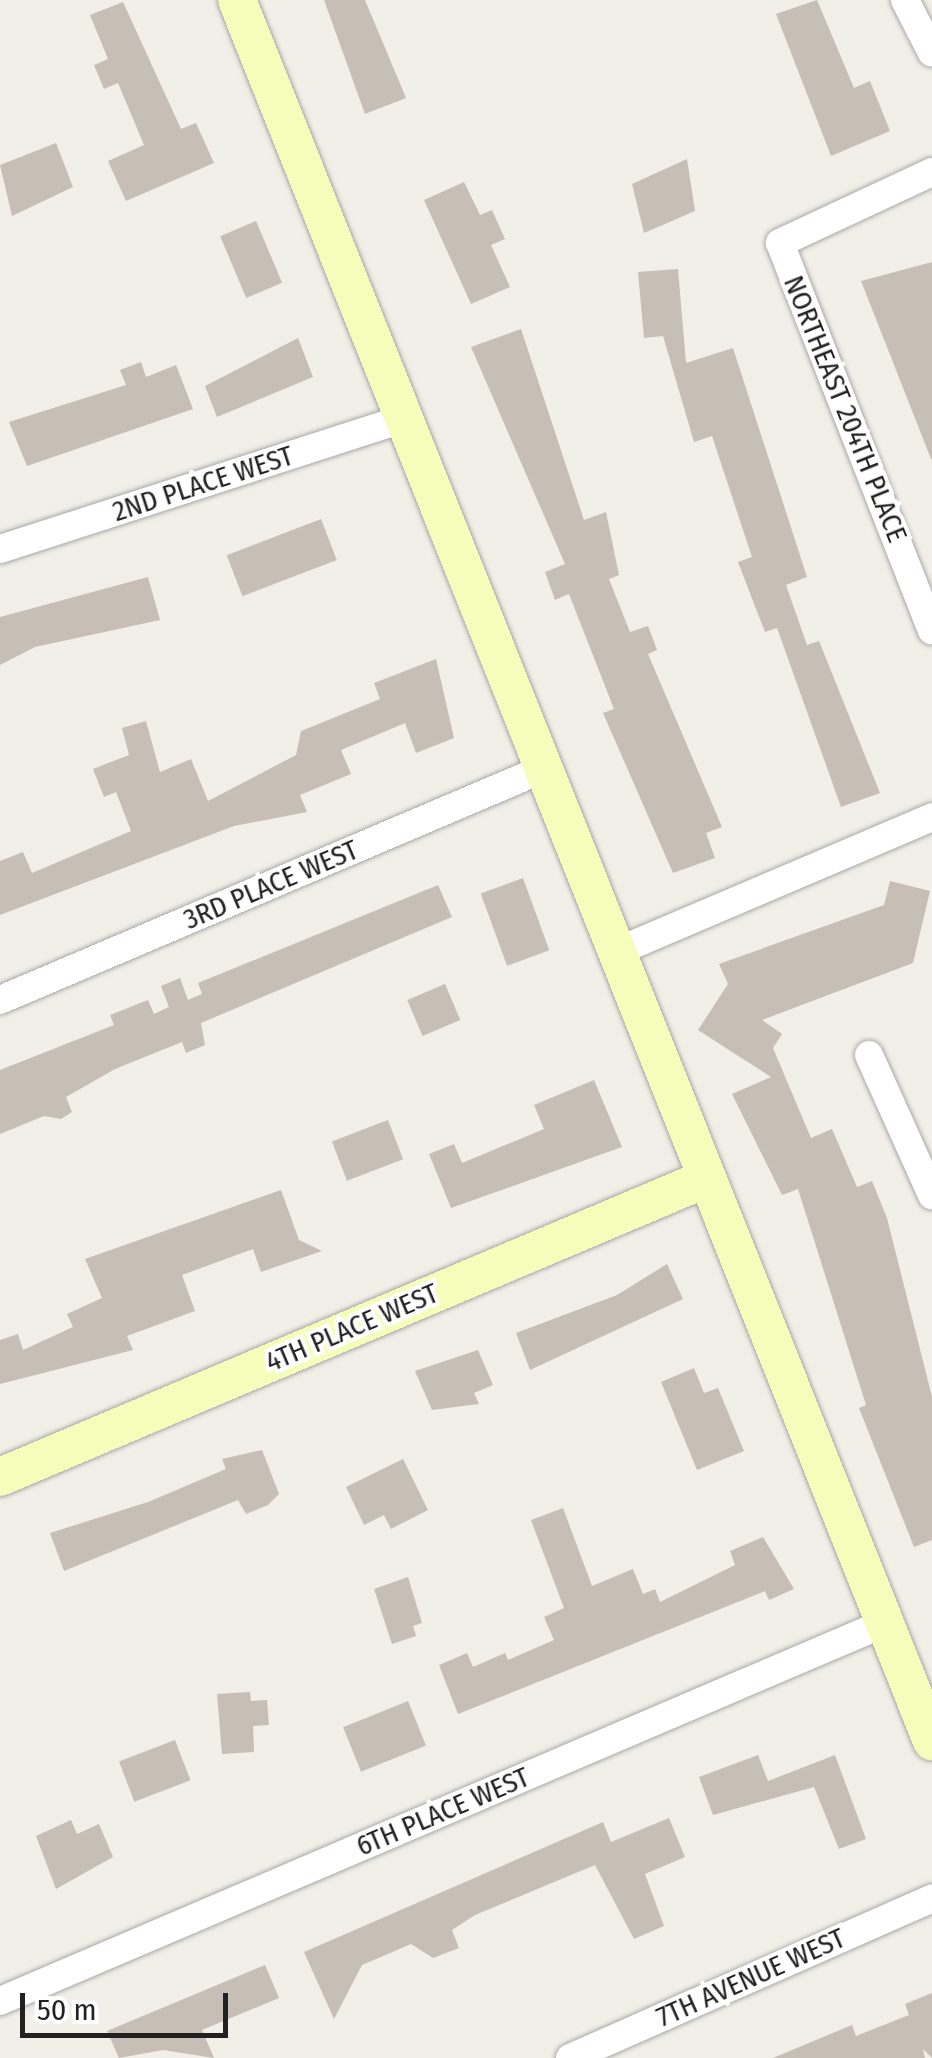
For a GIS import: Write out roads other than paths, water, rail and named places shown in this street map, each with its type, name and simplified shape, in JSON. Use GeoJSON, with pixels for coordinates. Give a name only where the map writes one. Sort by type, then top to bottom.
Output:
{"type":"FeatureCollection","features":[{"type":"Feature","properties":{"kind":"street"},"geometry":{"type":"LineString","coordinates":[[237,0],[931,1738]]}},
{"type":"Feature","properties":{"kind":"street"},"geometry":{"type":"LineString","coordinates":[[906,0],[932,53]]}},
{"type":"Feature","properties":{"kind":"street","name":"NORTHEAST 204TH PLACE"},"geometry":{"type":"LineString","coordinates":[[932,172],[780,243],[932,630]]}},
{"type":"Feature","properties":{"kind":"street","name":"2ND PLACE WEST"},"geometry":{"type":"LineString","coordinates":[[0,549],[406,418]]}},
{"type":"Feature","properties":{"kind":"street","name":"3RD PLACE WEST"},"geometry":{"type":"LineString","coordinates":[[0,1000],[543,769]]}},
{"type":"Feature","properties":{"kind":"street"},"geometry":{"type":"LineString","coordinates":[[616,952],[932,817]]}},
{"type":"Feature","properties":{"kind":"street"},"geometry":{"type":"LineString","coordinates":[[869,1055],[932,1196]]}},
{"type":"Feature","properties":{"kind":"street","name":"4TH PLACE WEST"},"geometry":{"type":"LineString","coordinates":[[0,1477],[705,1179]]}},
{"type":"Feature","properties":{"kind":"street","name":"6TH PLACE WEST"},"geometry":{"type":"LineString","coordinates":[[0,2001],[885,1623]]}},
{"type":"Feature","properties":{"kind":"street","name":"7TH AVENUE WEST"},"geometry":{"type":"LineString","coordinates":[[570,2058],[932,1898]]}}]}
